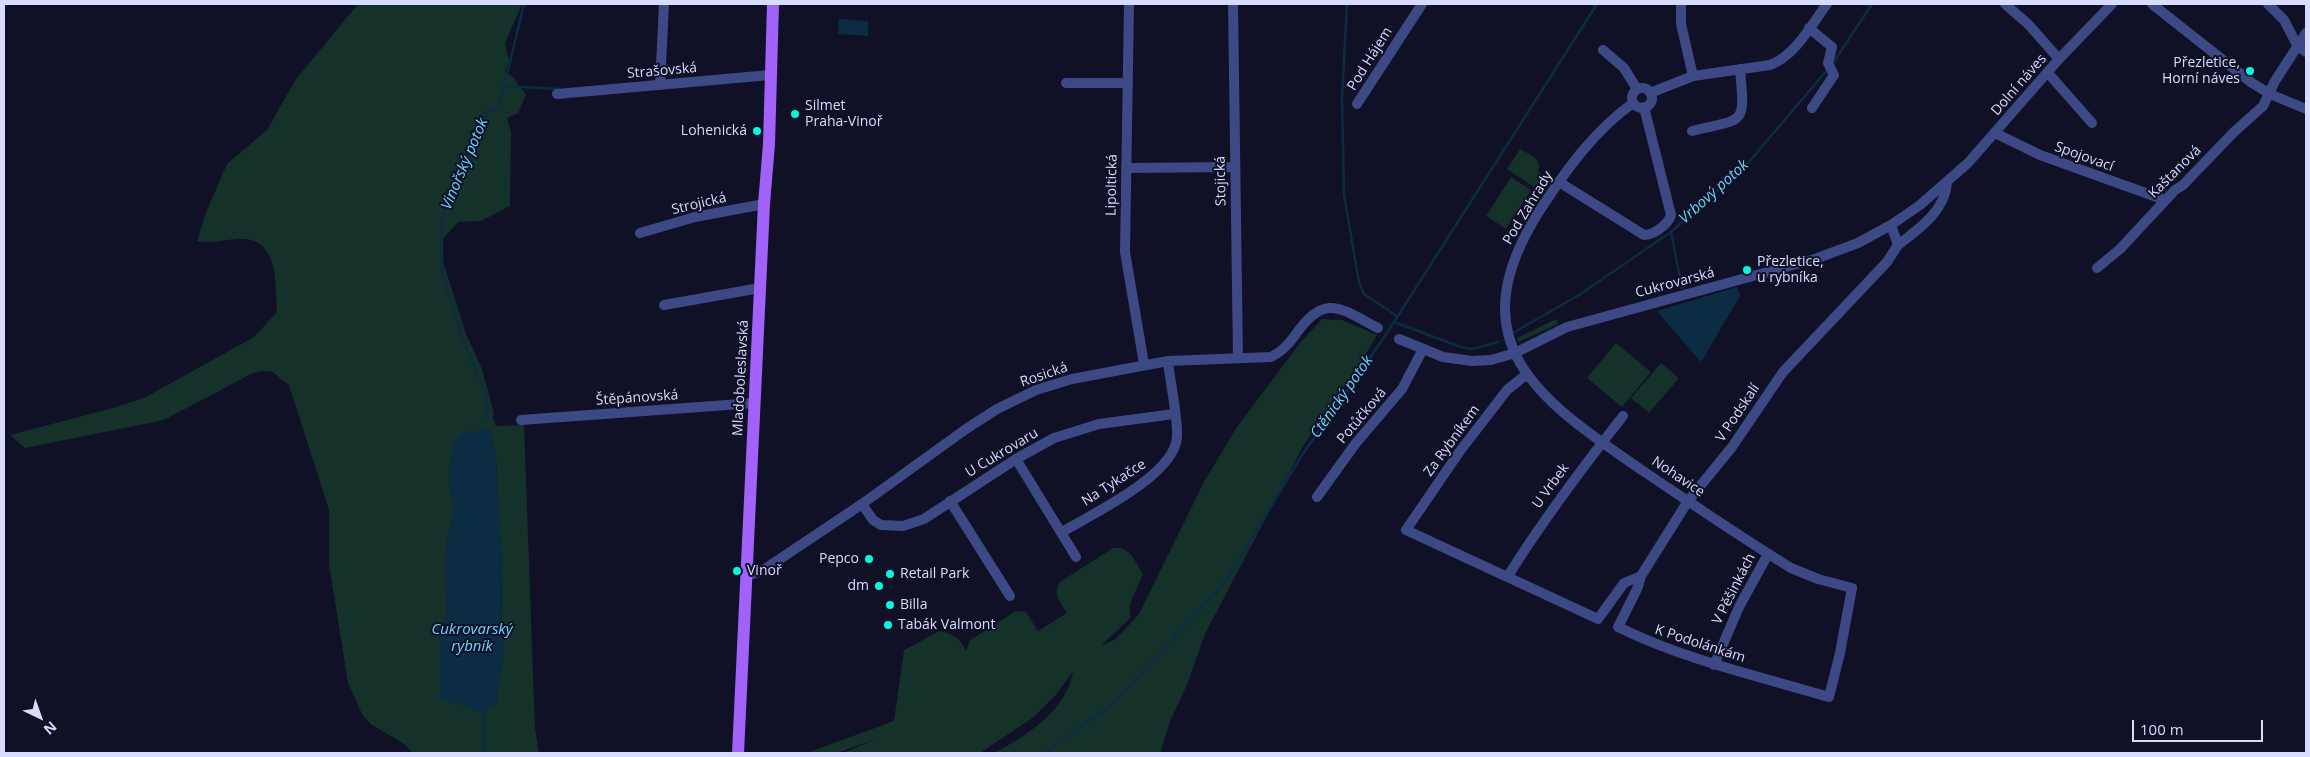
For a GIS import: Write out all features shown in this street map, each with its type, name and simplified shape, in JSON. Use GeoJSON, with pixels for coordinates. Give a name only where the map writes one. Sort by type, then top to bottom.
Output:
{"type":"FeatureCollection","features":[{"type":"Feature","properties":{"kind":"main road","name":"Mladoboleslavská"},"geometry":{"type":"LineString","coordinates":[[738,753],[768,144],[773,4]]}},
{"type":"Feature","properties":{"kind":"street"},"geometry":{"type":"LineString","coordinates":[[660,85],[664,4]]}},
{"type":"Feature","properties":{"kind":"street","name":"Lipoltická"},"geometry":{"type":"LineString","coordinates":[[1129,4],[1125,252],[1144,364]]}},
{"type":"Feature","properties":{"kind":"street","name":"Stojická"},"geometry":{"type":"LineString","coordinates":[[1233,4],[1238,358]]}},
{"type":"Feature","properties":{"kind":"street","name":"Pod Hájem"},"geometry":{"type":"LineString","coordinates":[[1358,104],[1422,4]]}},
{"type":"Feature","properties":{"kind":"street"},"geometry":{"type":"LineString","coordinates":[[1681,4],[1681,24],[1693,76]]}},
{"type":"Feature","properties":{"kind":"street"},"geometry":{"type":"LineString","coordinates":[[1650,93],[1693,76],[1770,66],[1782,61],[1826,4]]}},
{"type":"Feature","properties":{"kind":"street"},"geometry":{"type":"LineString","coordinates":[[2005,4],[2028,24],[2059,59]]}},
{"type":"Feature","properties":{"kind":"street","name":"Dolní náves"},"geometry":{"type":"LineString","coordinates":[[1947,183],[1995,133],[2059,59],[2112,4]]}},
{"type":"Feature","properties":{"kind":"street"},"geometry":{"type":"LineString","coordinates":[[2152,4],[2270,94],[2306,109]]}},
{"type":"Feature","properties":{"kind":"street"},"geometry":{"type":"LineString","coordinates":[[2268,4],[2284,20],[2298,45],[2306,52]]}},
{"type":"Feature","properties":{"kind":"street"},"geometry":{"type":"LineString","coordinates":[[1809,28],[1832,47],[1830,68],[1834,74],[1812,108]]}},
{"type":"Feature","properties":{"kind":"street","name":"Kaštanová"},"geometry":{"type":"LineString","coordinates":[[2097,268],[2120,249],[2165,200],[2183,185],[2234,132],[2252,118],[2263,106],[2275,81],[2306,33]]}},
{"type":"Feature","properties":{"kind":"street"},"geometry":{"type":"LineString","coordinates":[[1603,50],[1624,68],[1637,89]]}},
{"type":"Feature","properties":{"kind":"street"},"geometry":{"type":"LineString","coordinates":[[1692,131],[1740,117],[1743,108],[1740,69]]}},
{"type":"Feature","properties":{"kind":"street"},"geometry":{"type":"LineString","coordinates":[[2048,73],[2092,123]]}},
{"type":"Feature","properties":{"kind":"street","name":"Strašovská"},"geometry":{"type":"LineString","coordinates":[[557,94],[770,75]]}},
{"type":"Feature","properties":{"kind":"street"},"geometry":{"type":"LineString","coordinates":[[1066,83],[1128,83]]}},
{"type":"Feature","properties":{"kind":"street"},"geometry":{"type":"LineString","coordinates":[[1644,107],[1633,103],[1632,95],[1637,89],[1643,88],[1650,93]]}},
{"type":"Feature","properties":{"kind":"street"},"geometry":{"type":"LineString","coordinates":[[1644,107],[1650,101],[1650,93]]}},
{"type":"Feature","properties":{"kind":"street","name":"Pod Zahrady"},"geometry":{"type":"LineString","coordinates":[[1514,353],[1505,314],[1507,282],[1518,250],[1528,230],[1559,182],[1601,130],[1633,103]]}},
{"type":"Feature","properties":{"kind":"street"},"geometry":{"type":"LineString","coordinates":[[1559,182],[1644,235],[1652,233],[1669,220],[1670,216],[1644,107]]}},
{"type":"Feature","properties":{"kind":"street","name":"Spojovací"},"geometry":{"type":"LineString","coordinates":[[1995,133],[2040,155],[2165,200]]}},
{"type":"Feature","properties":{"kind":"street"},"geometry":{"type":"LineString","coordinates":[[1126,168],[1234,167]]}},
{"type":"Feature","properties":{"kind":"street","name":"Cukrovarská"},"geometry":{"type":"LineString","coordinates":[[1399,339],[1443,357],[1472,362],[1491,360],[1514,353],[1567,327],[1816,259],[1858,243],[1891,225],[1947,183]]}},
{"type":"Feature","properties":{"kind":"street","name":"V Podskalí"},"geometry":{"type":"LineString","coordinates":[[1508,576],[1598,619],[1624,583],[1641,576],[1688,501],[1732,447],[1783,372],[1810,341],[1887,262],[1898,245],[1931,218],[1946,193],[1947,183]]}},
{"type":"Feature","properties":{"kind":"street","name":"Strojická"},"geometry":{"type":"LineString","coordinates":[[640,233],[696,217],[764,204]]}},
{"type":"Feature","properties":{"kind":"street"},"geometry":{"type":"LineString","coordinates":[[1891,225],[1898,245]]}},
{"type":"Feature","properties":{"kind":"street"},"geometry":{"type":"LineString","coordinates":[[664,305],[760,288]]}},
{"type":"Feature","properties":{"kind":"street","name":"Rosická"},"geometry":{"type":"LineString","coordinates":[[746,576],[762,570],[862,504],[997,409],[1036,390],[1072,379],[1144,364],[1168,361],[1271,357],[1286,346],[1304,322],[1322,308],[1333,307],[1342,310],[1378,328]]}},
{"type":"Feature","properties":{"kind":"street","name":"Potůčková"},"geometry":{"type":"LineString","coordinates":[[1317,497],[1356,443],[1402,389],[1423,349]]}},
{"type":"Feature","properties":{"kind":"street","name":"Nohavice"},"geometry":{"type":"LineString","coordinates":[[1514,353],[1527,374],[1552,404],[1602,443],[1791,568],[1818,579],[1852,588],[1840,653],[1829,697]]}},
{"type":"Feature","properties":{"kind":"street","name":"Na Tykačce"},"geometry":{"type":"LineString","coordinates":[[1062,532],[1150,479],[1162,466],[1174,448],[1177,438],[1168,361]]}},
{"type":"Feature","properties":{"kind":"street","name":"Za Rybníkem"},"geometry":{"type":"LineString","coordinates":[[1508,576],[1406,530],[1460,451],[1507,390],[1527,374]]}},
{"type":"Feature","properties":{"kind":"street","name":"Štěpánovská"},"geometry":{"type":"LineString","coordinates":[[521,420],[754,403]]}},
{"type":"Feature","properties":{"kind":"street","name":"U Cukrovaru"},"geometry":{"type":"LineString","coordinates":[[862,504],[873,520],[881,526],[903,526],[924,519],[1016,459],[1054,438],[1099,424],[1174,414]]}},
{"type":"Feature","properties":{"kind":"street","name":"U Vrbek"},"geometry":{"type":"LineString","coordinates":[[1508,576],[1538,528],[1623,416]]}},
{"type":"Feature","properties":{"kind":"street"},"geometry":{"type":"LineString","coordinates":[[1016,459],[1076,557]]}},
{"type":"Feature","properties":{"kind":"street"},"geometry":{"type":"LineString","coordinates":[[950,501],[1010,596]]}},
{"type":"Feature","properties":{"kind":"street","name":"V Pěšinkách"},"geometry":{"type":"LineString","coordinates":[[1714,665],[1739,607],[1768,554]]}},
{"type":"Feature","properties":{"kind":"street","name":"K Podolánkám"},"geometry":{"type":"LineString","coordinates":[[1641,576],[1638,587],[1618,627],[1646,640],[1714,665],[1829,697]]}},
{"type":"Feature","properties":{"kind":"green space"},"geometry":{"type":"Polygon","coordinates":[[[358,4],[522,4],[505,43],[509,61],[505,72],[512,76],[526,95],[518,113],[507,118],[511,132],[510,206],[481,221],[458,222],[442,240],[442,258],[466,334],[482,369],[494,414],[492,419],[494,419],[496,426],[524,425],[535,729],[539,753],[412,753],[406,745],[372,725],[363,716],[348,683],[329,564],[329,510],[289,385],[270,371],[253,373],[164,420],[25,448],[10,435],[113,408],[146,397],[254,337],[277,312],[275,275],[268,253],[261,245],[250,240],[236,239],[211,242],[197,241],[205,215],[227,164],[267,130],[296,79],[358,4]],[[491,430],[481,431],[449,479],[454,511],[448,535],[445,565],[447,613],[440,633],[496,704],[504,647],[501,625],[502,569],[496,461],[491,430]]]}},
{"type":"Feature","properties":{"kind":"green space"},"geometry":{"type":"Polygon","coordinates":[[[1520,149],[1537,160],[1539,163],[1538,172],[1546,177],[1537,189],[1507,169],[1520,149]]]}},
{"type":"Feature","properties":{"kind":"green space"},"geometry":{"type":"Polygon","coordinates":[[[1511,177],[1531,190],[1506,229],[1486,216],[1511,177]]]}},
{"type":"Feature","properties":{"kind":"green space"},"geometry":{"type":"Polygon","coordinates":[[[1322,319],[1342,320],[1377,335],[1361,363],[1305,443],[1205,634],[1187,685],[1171,719],[1160,753],[994,753],[1020,738],[1044,720],[1063,698],[1073,671],[1055,696],[1034,717],[980,753],[843,753],[878,738],[837,753],[807,753],[894,721],[904,650],[940,631],[956,638],[962,643],[966,651],[970,640],[1016,611],[1026,612],[1038,631],[1067,613],[1057,594],[1060,582],[1113,548],[1119,548],[1124,549],[1131,555],[1143,574],[1130,604],[1130,618],[1101,646],[1116,639],[1139,614],[1204,482],[1237,427],[1300,343],[1322,319]]]}},
{"type":"Feature","properties":{"kind":"green space"},"geometry":{"type":"Polygon","coordinates":[[[1556,319],[1558,324],[1518,342],[1517,338],[1556,319]]]}},
{"type":"Feature","properties":{"kind":"green space"},"geometry":{"type":"Polygon","coordinates":[[[1616,343],[1651,372],[1622,407],[1587,378],[1616,343]]]}},
{"type":"Feature","properties":{"kind":"green space"},"geometry":{"type":"Polygon","coordinates":[[[1661,363],[1679,378],[1649,413],[1631,398],[1661,363]]]}},
{"type":"Feature","properties":{"kind":"water"},"geometry":{"type":"Polygon","coordinates":[[[839,19],[868,21],[868,36],[838,34],[839,19]]]}},
{"type":"Feature","properties":{"kind":"water"},"geometry":{"type":"Polygon","coordinates":[[[1737,287],[1740,296],[1701,362],[1657,311],[1737,287]]]}},
{"type":"Feature","properties":{"kind":"water","name":"Cukrovarský rybník"},"geometry":{"type":"Polygon","coordinates":[[[491,430],[496,461],[502,569],[501,625],[504,647],[496,704],[484,713],[440,699],[440,633],[447,613],[445,565],[448,535],[454,511],[449,479],[450,458],[455,441],[463,432],[491,430]]]}},
{"type":"Feature","properties":{"kind":"waterway","name":"Vinořský potok"},"geometry":{"type":"LineString","coordinates":[[487,418],[485,391],[464,342],[442,273],[442,218],[460,168],[487,112],[499,107],[524,4]]}},
{"type":"Feature","properties":{"kind":"waterway"},"geometry":{"type":"LineString","coordinates":[[1347,4],[1342,98],[1344,195],[1359,282],[1364,294],[1397,316]]}},
{"type":"Feature","properties":{"kind":"waterway","name":"Ctěnický potok"},"geometry":{"type":"LineString","coordinates":[[1044,753],[1114,703],[1226,581],[1302,455],[1387,333],[1597,4]]}},
{"type":"Feature","properties":{"kind":"waterway","name":"Vrbový potok"},"geometry":{"type":"LineString","coordinates":[[1833,63],[1872,4]]}},
{"type":"Feature","properties":{"kind":"waterway","name":"Vrbový potok"},"geometry":{"type":"LineString","coordinates":[[1513,333],[1579,295],[1671,232],[1748,163],[1828,69]]}},
{"type":"Feature","properties":{"kind":"waterway"},"geometry":{"type":"LineString","coordinates":[[503,86],[559,89]]}},
{"type":"Feature","properties":{"kind":"waterway"},"geometry":{"type":"LineString","coordinates":[[1671,232],[1682,288]]}},
{"type":"Feature","properties":{"kind":"waterway","name":"Vrbový potok"},"geometry":{"type":"LineString","coordinates":[[1394,322],[1461,347],[1472,349],[1498,342]]}},
{"type":"Feature","properties":{"kind":"waterway","name":"Vinořský potok"},"geometry":{"type":"LineString","coordinates":[[484,711],[484,753]]}},
{"type":"Feature","properties":{"kind":"place","name":"Přezletice, Horní náves"},"geometry":{"type":"Point","coordinates":[2250,71]}},
{"type":"Feature","properties":{"kind":"place","name":"Silmet Praha-Vinoř"},"geometry":{"type":"Point","coordinates":[795,114]}},
{"type":"Feature","properties":{"kind":"place","name":"Lohenická"},"geometry":{"type":"Point","coordinates":[757,131]}},
{"type":"Feature","properties":{"kind":"place","name":"Přezletice, u rybníka"},"geometry":{"type":"Point","coordinates":[1747,270]}},
{"type":"Feature","properties":{"kind":"place","name":"Pepco"},"geometry":{"type":"Point","coordinates":[869,559]}},
{"type":"Feature","properties":{"kind":"place","name":"Vinoř"},"geometry":{"type":"Point","coordinates":[737,571]}},
{"type":"Feature","properties":{"kind":"place","name":"Retail Park"},"geometry":{"type":"Point","coordinates":[890,574]}},
{"type":"Feature","properties":{"kind":"place","name":"dm"},"geometry":{"type":"Point","coordinates":[879,586]}},
{"type":"Feature","properties":{"kind":"place","name":"Billa"},"geometry":{"type":"Point","coordinates":[890,605]}},
{"type":"Feature","properties":{"kind":"place","name":"Tabák Valmont"},"geometry":{"type":"Point","coordinates":[888,625]}}]}
